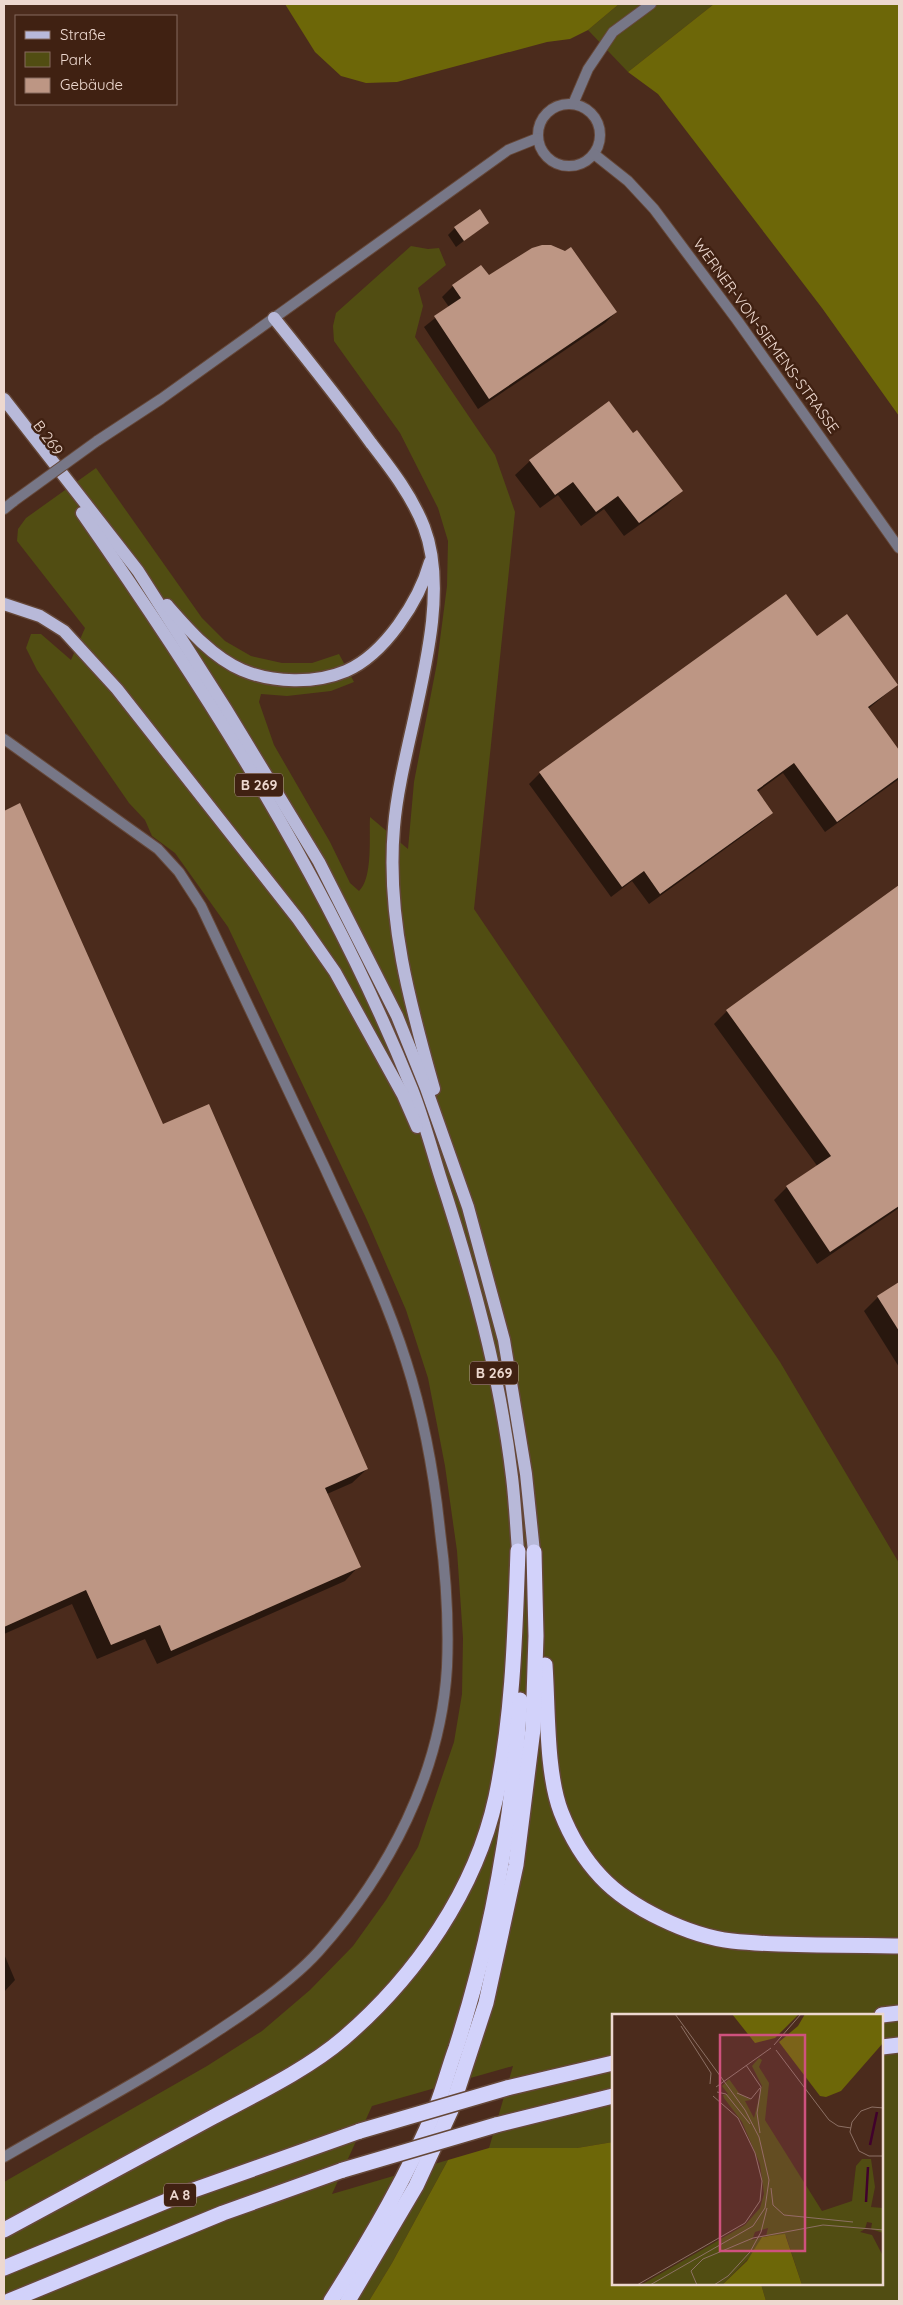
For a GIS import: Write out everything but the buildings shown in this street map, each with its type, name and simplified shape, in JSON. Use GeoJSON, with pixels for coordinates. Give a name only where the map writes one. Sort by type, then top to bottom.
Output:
{"type":"FeatureCollection","features":[{"type":"Feature","properties":{"kind":"highway"},"geometry":{"type":"LineString","coordinates":[[4,2230],[295,2071],[343,2039],[382,2002],[422,1956],[456,1902],[479,1851],[496,1798],[512,1683],[518,1551]]}},
{"type":"Feature","properties":{"kind":"highway"},"geometry":{"type":"LineString","coordinates":[[331,2301],[370,2240],[403,2179],[437,2104],[472,1998],[502,1862],[518,1728],[521,1636],[518,1551]]}},
{"type":"Feature","properties":{"kind":"highway"},"geometry":{"type":"LineString","coordinates":[[534,1552],[544,1636],[553,1776],[561,1812],[578,1847],[601,1877],[650,1913],[680,1928],[731,1941],[899,1946]]}},
{"type":"Feature","properties":{"kind":"highway"},"geometry":{"type":"LineString","coordinates":[[348,2301],[416,2186],[451,2110],[486,2003],[516,1865],[533,1729],[536,1646],[534,1552]]}},
{"type":"Feature","properties":{"kind":"highway"},"geometry":{"type":"LineString","coordinates":[[883,2015],[899,2013]]}},
{"type":"Feature","properties":{"kind":"highway"},"geometry":{"type":"LineString","coordinates":[[883,2047],[899,2045]]}},
{"type":"Feature","properties":{"kind":"highway","name":"A 8"},"geometry":{"type":"LineString","coordinates":[[4,2268],[191,2191],[360,2131],[507,2088],[612,2063]]}},
{"type":"Feature","properties":{"kind":"highway","name":"A 8"},"geometry":{"type":"LineString","coordinates":[[9,2301],[222,2213],[343,2170],[496,2125],[612,2096]]}},
{"type":"Feature","properties":{"kind":"main road"},"geometry":{"type":"LineString","coordinates":[[274,318],[343,404],[408,494],[424,528],[432,554],[434,586],[432,629],[400,781],[394,827],[394,906],[399,951],[409,996],[504,1340],[526,1474],[534,1552]]}},
{"type":"Feature","properties":{"kind":"main road"},"geometry":{"type":"LineString","coordinates":[[4,399],[138,572],[184,625],[214,653],[241,670],[270,678],[297,680],[323,678],[347,670],[389,637],[415,600],[427,574],[432,554]]}},
{"type":"Feature","properties":{"kind":"main road","name":"B 269"},"geometry":{"type":"LineString","coordinates":[[4,406],[71,496],[128,579],[277,814],[348,948],[381,1018],[413,1092],[448,1199],[488,1342],[512,1476],[518,1551]]}},
{"type":"Feature","properties":{"kind":"main road"},"geometry":{"type":"LineString","coordinates":[[138,572],[278,791],[319,862],[362,944],[397,1016],[426,1088],[468,1207]]}},
{"type":"Feature","properties":{"kind":"main road"},"geometry":{"type":"LineString","coordinates":[[4,604],[40,616],[64,631],[83,650],[298,919],[335,972],[372,1036],[403,1095],[448,1199]]}},
{"type":"Feature","properties":{"kind":"street"},"geometry":{"type":"LineString","coordinates":[[573,104],[588,68],[613,32],[651,4]]}},
{"type":"Feature","properties":{"kind":"street"},"geometry":{"type":"LineString","coordinates":[[573,104],[588,110],[597,122],[600,141],[594,154],[579,165],[561,166],[551,161],[544,154],[538,138],[539,127],[548,113],[556,107],[573,104]]}},
{"type":"Feature","properties":{"kind":"street"},"geometry":{"type":"LineString","coordinates":[[4,509],[508,150],[523,142],[538,138]]}},
{"type":"Feature","properties":{"kind":"street","name":"WERNER-VON-SIEMENS-STRASSE"},"geometry":{"type":"LineString","coordinates":[[594,154],[628,181],[654,209],[737,320],[899,548]]}},
{"type":"Feature","properties":{"kind":"street"},"geometry":{"type":"LineString","coordinates":[[4,739],[158,849],[179,872],[201,906],[366,1256],[407,1362],[425,1427],[434,1472],[444,1565],[448,1641],[444,1698],[426,1777],[383,1866],[352,1910],[317,1954],[258,2004],[191,2049],[4,2157]]}},
{"type":"Feature","properties":{"kind":"green space"},"geometry":{"type":"Polygon","coordinates":[[[619,4],[714,4],[628,72],[588,30],[619,4]]]}},
{"type":"Feature","properties":{"kind":"green space"},"geometry":{"type":"Polygon","coordinates":[[[411,246],[428,249],[439,248],[446,265],[418,288],[423,306],[415,337],[495,455],[515,512],[474,909],[780,1362],[899,1563],[899,2301],[766,2301],[761,2285],[883,2285],[883,2014],[612,2014],[612,2142],[577,2148],[489,2148],[513,2066],[372,2106],[332,2194],[448,2160],[369,2301],[4,2301],[4,2182],[207,2066],[262,2031],[310,1990],[353,1946],[386,1900],[418,1847],[454,1742],[462,1694],[463,1638],[457,1551],[445,1466],[428,1378],[406,1310],[367,1220],[228,927],[175,853],[152,836],[145,820],[129,803],[37,670],[26,648],[31,634],[41,634],[71,660],[85,628],[17,541],[18,529],[26,518],[96,468],[202,618],[225,641],[251,656],[282,663],[312,663],[339,654],[354,682],[331,691],[287,696],[261,694],[259,702],[274,745],[330,842],[350,883],[359,891],[366,877],[368,867],[370,817],[408,849],[414,782],[437,663],[447,586],[448,541],[438,508],[400,433],[334,341],[333,326],[336,313],[411,246]]]}},
{"type":"Feature","properties":{"kind":"shaded area"},"geometry":{"type":"Polygon","coordinates":[[[285,4],[619,4],[588,30],[570,39],[547,42],[397,82],[366,83],[341,76],[315,52],[285,4]]]}},
{"type":"Feature","properties":{"kind":"shaded area"},"geometry":{"type":"Polygon","coordinates":[[[714,4],[899,4],[899,416],[822,308],[658,94],[628,72],[714,4]]]}},
{"type":"Feature","properties":{"kind":"shaded area"},"geometry":{"type":"Polygon","coordinates":[[[612,2142],[612,2285],[761,2285],[766,2301],[369,2301],[448,2160],[489,2148],[577,2148],[612,2142]]]}}]}
